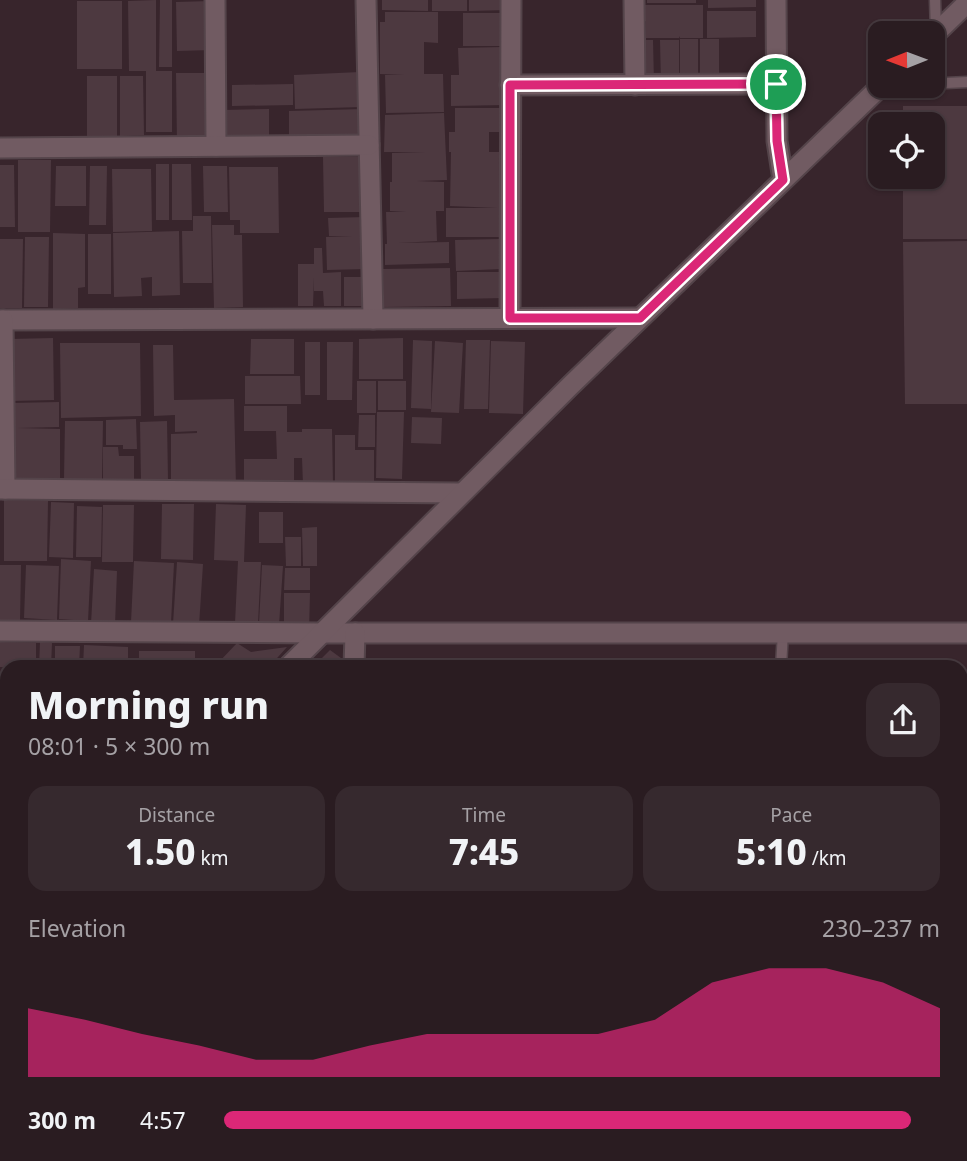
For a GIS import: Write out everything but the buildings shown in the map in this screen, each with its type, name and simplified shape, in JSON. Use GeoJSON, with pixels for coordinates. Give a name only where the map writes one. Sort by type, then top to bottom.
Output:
{"type":"FeatureCollection","features":[{"type":"Feature","properties":{"kind":"street"},"geometry":{"type":"LineString","coordinates":[[215,0],[216,146]]}},
{"type":"Feature","properties":{"kind":"street"},"geometry":{"type":"LineString","coordinates":[[366,0],[373,319]]}},
{"type":"Feature","properties":{"kind":"street"},"geometry":{"type":"LineString","coordinates":[[510,318],[511,0]]}},
{"type":"Feature","properties":{"kind":"street"},"geometry":{"type":"LineString","coordinates":[[634,0],[635,85]]}},
{"type":"Feature","properties":{"kind":"street"},"geometry":{"type":"LineString","coordinates":[[776,0],[777,141],[783,180]]}},
{"type":"Feature","properties":{"kind":"street"},"geometry":{"type":"LineString","coordinates":[[945,24],[967,3]]}},
{"type":"Feature","properties":{"kind":"street"},"geometry":{"type":"LineString","coordinates":[[510,85],[776,84]]}},
{"type":"Feature","properties":{"kind":"street"},"geometry":{"type":"LineString","coordinates":[[295,660],[460,493],[868,98]]}},
{"type":"Feature","properties":{"kind":"street"},"geometry":{"type":"LineString","coordinates":[[0,148],[369,145]]}},
{"type":"Feature","properties":{"kind":"street"},"geometry":{"type":"LineString","coordinates":[[460,493],[3,489],[1,320],[640,318]]}},
{"type":"Feature","properties":{"kind":"street"},"geometry":{"type":"LineString","coordinates":[[0,631],[967,633]]}},
{"type":"Feature","properties":{"kind":"street"},"geometry":{"type":"LineString","coordinates":[[354,660],[355,633]]}},
{"type":"Feature","properties":{"kind":"lane"},"geometry":{"type":"LineString","coordinates":[[934,21],[935,0]]}},
{"type":"Feature","properties":{"kind":"lane"},"geometry":{"type":"LineString","coordinates":[[945,83],[967,82]]}},
{"type":"Feature","properties":{"kind":"lane"},"geometry":{"type":"LineString","coordinates":[[781,660],[783,632]]}},
{"type":"Feature","properties":{"kind":"route"},"geometry":{"type":"LineString","coordinates":[[776,84],[777,141],[783,180],[640,318],[510,318],[510,85],[776,84]]}}]}
